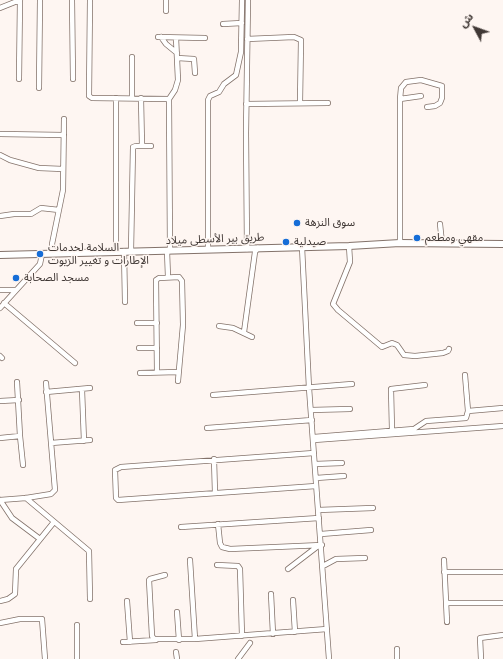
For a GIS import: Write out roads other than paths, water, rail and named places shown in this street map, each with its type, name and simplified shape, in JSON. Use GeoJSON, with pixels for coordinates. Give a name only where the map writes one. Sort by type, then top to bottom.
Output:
{"type":"FeatureCollection","features":[{"type":"Feature","properties":{"kind":"main road","name":"طريق بير الأسطى ميلاد"},"geometry":{"type":"LineString","coordinates":[[0,255],[349,246],[442,242],[503,244]]}},
{"type":"Feature","properties":{"kind":"street"},"geometry":{"type":"LineString","coordinates":[[0,8],[20,0],[18,79]]}},
{"type":"Feature","properties":{"kind":"street"},"geometry":{"type":"LineString","coordinates":[[39,88],[40,0]]}},
{"type":"Feature","properties":{"kind":"street"},"geometry":{"type":"LineString","coordinates":[[72,0],[73,79]]}},
{"type":"Feature","properties":{"kind":"street"},"geometry":{"type":"LineString","coordinates":[[90,0],[89,96],[92,98],[169,99]]}},
{"type":"Feature","properties":{"kind":"street"},"geometry":{"type":"LineString","coordinates":[[166,0],[166,11]]}},
{"type":"Feature","properties":{"kind":"street"},"geometry":{"type":"LineString","coordinates":[[208,249],[208,100],[210,96],[219,92],[224,84],[236,75],[241,52],[242,0]]}},
{"type":"Feature","properties":{"kind":"street"},"geometry":{"type":"LineString","coordinates":[[247,249],[246,104],[248,0]]}},
{"type":"Feature","properties":{"kind":"street"},"geometry":{"type":"LineString","coordinates":[[223,24],[242,23]]}},
{"type":"Feature","properties":{"kind":"street"},"geometry":{"type":"LineString","coordinates":[[194,73],[194,59],[177,55],[159,37],[205,38]]}},
{"type":"Feature","properties":{"kind":"street"},"geometry":{"type":"LineString","coordinates":[[168,277],[169,99],[177,85],[176,38]]}},
{"type":"Feature","properties":{"kind":"street"},"geometry":{"type":"LineString","coordinates":[[248,39],[294,38],[301,40],[300,103]]}},
{"type":"Feature","properties":{"kind":"street"},"geometry":{"type":"LineString","coordinates":[[132,57],[132,98]]}},
{"type":"Feature","properties":{"kind":"street"},"geometry":{"type":"LineString","coordinates":[[400,243],[400,98],[402,87],[408,81],[427,81],[442,86],[442,98],[440,103],[435,106],[427,107]]}},
{"type":"Feature","properties":{"kind":"street"},"geometry":{"type":"LineString","coordinates":[[400,98],[421,96]]}},
{"type":"Feature","properties":{"kind":"street"},"geometry":{"type":"LineString","coordinates":[[116,98],[116,251]]}},
{"type":"Feature","properties":{"kind":"street"},"geometry":{"type":"LineString","coordinates":[[141,98],[142,146]]}},
{"type":"Feature","properties":{"kind":"street"},"geometry":{"type":"LineString","coordinates":[[246,104],[328,103]]}},
{"type":"Feature","properties":{"kind":"street"},"geometry":{"type":"LineString","coordinates":[[53,253],[52,244],[63,190],[64,119]]}},
{"type":"Feature","properties":{"kind":"street"},"geometry":{"type":"LineString","coordinates":[[0,134],[64,135]]}},
{"type":"Feature","properties":{"kind":"street"},"geometry":{"type":"LineString","coordinates":[[125,302],[133,150],[134,146],[151,146]]}},
{"type":"Feature","properties":{"kind":"street"},"geometry":{"type":"LineString","coordinates":[[0,155],[10,160],[39,168],[63,169]]}},
{"type":"Feature","properties":{"kind":"street"},"geometry":{"type":"LineString","coordinates":[[0,216],[31,214],[41,208],[60,210]]}},
{"type":"Feature","properties":{"kind":"street"},"geometry":{"type":"LineString","coordinates":[[440,224],[442,242]]}},
{"type":"Feature","properties":{"kind":"street"},"geometry":{"type":"LineString","coordinates":[[349,246],[350,262],[332,304],[382,347],[392,343],[397,346],[404,355],[415,356],[443,353],[449,349]]}},
{"type":"Feature","properties":{"kind":"street"},"geometry":{"type":"LineString","coordinates":[[302,247],[309,388],[314,438],[316,486],[321,534],[320,545],[323,566],[329,659]]}},
{"type":"Feature","properties":{"kind":"street"},"geometry":{"type":"LineString","coordinates":[[244,332],[255,252],[258,248]]}},
{"type":"Feature","properties":{"kind":"street"},"geometry":{"type":"LineString","coordinates":[[0,308],[40,264],[42,254]]}},
{"type":"Feature","properties":{"kind":"street"},"geometry":{"type":"LineString","coordinates":[[157,372],[156,280],[159,278],[179,277],[182,281],[183,328],[178,381]]}},
{"type":"Feature","properties":{"kind":"street"},"geometry":{"type":"LineString","coordinates":[[0,290],[16,290]]}},
{"type":"Feature","properties":{"kind":"street"},"geometry":{"type":"LineString","coordinates":[[4,303],[74,364]]}},
{"type":"Feature","properties":{"kind":"street"},"geometry":{"type":"LineString","coordinates":[[137,323],[157,323]]}},
{"type":"Feature","properties":{"kind":"street"},"geometry":{"type":"LineString","coordinates":[[219,326],[234,328],[252,337]]}},
{"type":"Feature","properties":{"kind":"street"},"geometry":{"type":"LineString","coordinates":[[139,348],[157,348]]}},
{"type":"Feature","properties":{"kind":"street"},"geometry":{"type":"LineString","coordinates":[[140,373],[178,372]]}},
{"type":"Feature","properties":{"kind":"street"},"geometry":{"type":"LineString","coordinates":[[314,438],[414,429],[426,421],[466,418],[468,411],[465,375]]}},
{"type":"Feature","properties":{"kind":"street"},"geometry":{"type":"LineString","coordinates":[[17,382],[23,465]]}},
{"type":"Feature","properties":{"kind":"street"},"geometry":{"type":"LineString","coordinates":[[40,539],[12,518],[0,500],[26,498],[54,492],[46,383]]}},
{"type":"Feature","properties":{"kind":"street"},"geometry":{"type":"LineString","coordinates":[[213,395],[352,384]]}},
{"type":"Feature","properties":{"kind":"street"},"geometry":{"type":"LineString","coordinates":[[392,430],[391,389],[426,385]]}},
{"type":"Feature","properties":{"kind":"street"},"geometry":{"type":"LineString","coordinates":[[46,392],[82,390],[90,388]]}},
{"type":"Feature","properties":{"kind":"street"},"geometry":{"type":"LineString","coordinates":[[51,443],[87,440],[82,390]]}},
{"type":"Feature","properties":{"kind":"street"},"geometry":{"type":"LineString","coordinates":[[0,401],[19,400]]}},
{"type":"Feature","properties":{"kind":"street"},"geometry":{"type":"LineString","coordinates":[[468,411],[503,408]]}},
{"type":"Feature","properties":{"kind":"street"},"geometry":{"type":"LineString","coordinates":[[311,410],[350,409]]}},
{"type":"Feature","properties":{"kind":"street"},"geometry":{"type":"LineString","coordinates":[[207,428],[312,420]]}},
{"type":"Feature","properties":{"kind":"street"},"geometry":{"type":"LineString","coordinates":[[314,438],[503,426]]}},
{"type":"Feature","properties":{"kind":"street"},"geometry":{"type":"LineString","coordinates":[[0,438],[20,436]]}},
{"type":"Feature","properties":{"kind":"street"},"geometry":{"type":"LineString","coordinates":[[314,452],[121,467],[115,470],[116,498],[118,500],[316,486]]}},
{"type":"Feature","properties":{"kind":"street"},"geometry":{"type":"LineString","coordinates":[[214,459],[215,492]]}},
{"type":"Feature","properties":{"kind":"street"},"geometry":{"type":"LineString","coordinates":[[315,464],[342,463]]}},
{"type":"Feature","properties":{"kind":"street"},"geometry":{"type":"LineString","coordinates":[[316,478],[344,476]]}},
{"type":"Feature","properties":{"kind":"street"},"geometry":{"type":"LineString","coordinates":[[26,498],[90,551],[90,599]]}},
{"type":"Feature","properties":{"kind":"street"},"geometry":{"type":"LineString","coordinates":[[318,510],[373,508]]}},
{"type":"Feature","properties":{"kind":"street"},"geometry":{"type":"LineString","coordinates":[[181,527],[319,518]]}},
{"type":"Feature","properties":{"kind":"street"},"geometry":{"type":"LineString","coordinates":[[0,601],[8,599],[15,594],[16,568],[54,522]]}},
{"type":"Feature","properties":{"kind":"street"},"geometry":{"type":"LineString","coordinates":[[218,524],[220,543],[226,548],[320,545]]}},
{"type":"Feature","properties":{"kind":"street"},"geometry":{"type":"LineString","coordinates":[[321,534],[371,530]]}},
{"type":"Feature","properties":{"kind":"street"},"geometry":{"type":"LineString","coordinates":[[288,569],[320,545]]}},
{"type":"Feature","properties":{"kind":"street"},"geometry":{"type":"LineString","coordinates":[[323,566],[336,559],[365,558]]}},
{"type":"Feature","properties":{"kind":"street"},"geometry":{"type":"LineString","coordinates":[[190,560],[195,639]]}},
{"type":"Feature","properties":{"kind":"street"},"geometry":{"type":"LineString","coordinates":[[444,560],[447,622]]}},
{"type":"Feature","properties":{"kind":"street"},"geometry":{"type":"LineString","coordinates":[[217,565],[238,566],[240,569],[242,636]]}},
{"type":"Feature","properties":{"kind":"street"},"geometry":{"type":"LineString","coordinates":[[444,572],[503,572]]}},
{"type":"Feature","properties":{"kind":"street"},"geometry":{"type":"LineString","coordinates":[[157,640],[152,636],[149,580],[150,578],[166,575]]}},
{"type":"Feature","properties":{"kind":"street"},"geometry":{"type":"LineString","coordinates":[[271,594],[273,634]]}},
{"type":"Feature","properties":{"kind":"street"},"geometry":{"type":"LineString","coordinates":[[293,600],[295,632]]}},
{"type":"Feature","properties":{"kind":"street"},"geometry":{"type":"LineString","coordinates":[[127,601],[130,642]]}},
{"type":"Feature","properties":{"kind":"street"},"geometry":{"type":"LineString","coordinates":[[446,603],[503,603]]}},
{"type":"Feature","properties":{"kind":"street"},"geometry":{"type":"LineString","coordinates":[[177,612],[179,640]]}},
{"type":"Feature","properties":{"kind":"street"},"geometry":{"type":"LineString","coordinates":[[0,623],[20,619],[43,620],[45,659]]}},
{"type":"Feature","properties":{"kind":"street"},"geometry":{"type":"LineString","coordinates":[[77,625],[77,659]]}},
{"type":"Feature","properties":{"kind":"street"},"geometry":{"type":"LineString","coordinates":[[122,642],[195,639],[327,629]]}},
{"type":"Feature","properties":{"kind":"street"},"geometry":{"type":"LineString","coordinates":[[481,659],[480,638],[503,635]]}},
{"type":"Feature","properties":{"kind":"street"},"geometry":{"type":"LineString","coordinates":[[238,659],[250,643]]}},
{"type":"Feature","properties":{"kind":"street"},"geometry":{"type":"LineString","coordinates":[[397,649],[397,659]]}},
{"type":"Feature","properties":{"kind":"street"},"geometry":{"type":"LineString","coordinates":[[176,652],[177,659]]}},
{"type":"Feature","properties":{"kind":"place","name":"سوق النزهة"},"geometry":{"type":"Point","coordinates":[297,223]}},
{"type":"Feature","properties":{"kind":"place","name":"مقهي ومطعم"},"geometry":{"type":"Point","coordinates":[417,238]}},
{"type":"Feature","properties":{"kind":"place","name":"صيدلية"},"geometry":{"type":"Point","coordinates":[286,242]}},
{"type":"Feature","properties":{"kind":"place","name":"السلامة لخدمات الإطارات و تغيير الزيوت"},"geometry":{"type":"Point","coordinates":[40,254]}},
{"type":"Feature","properties":{"kind":"place","name":"مسجد الصحابة"},"geometry":{"type":"Point","coordinates":[16,278]}}]}
